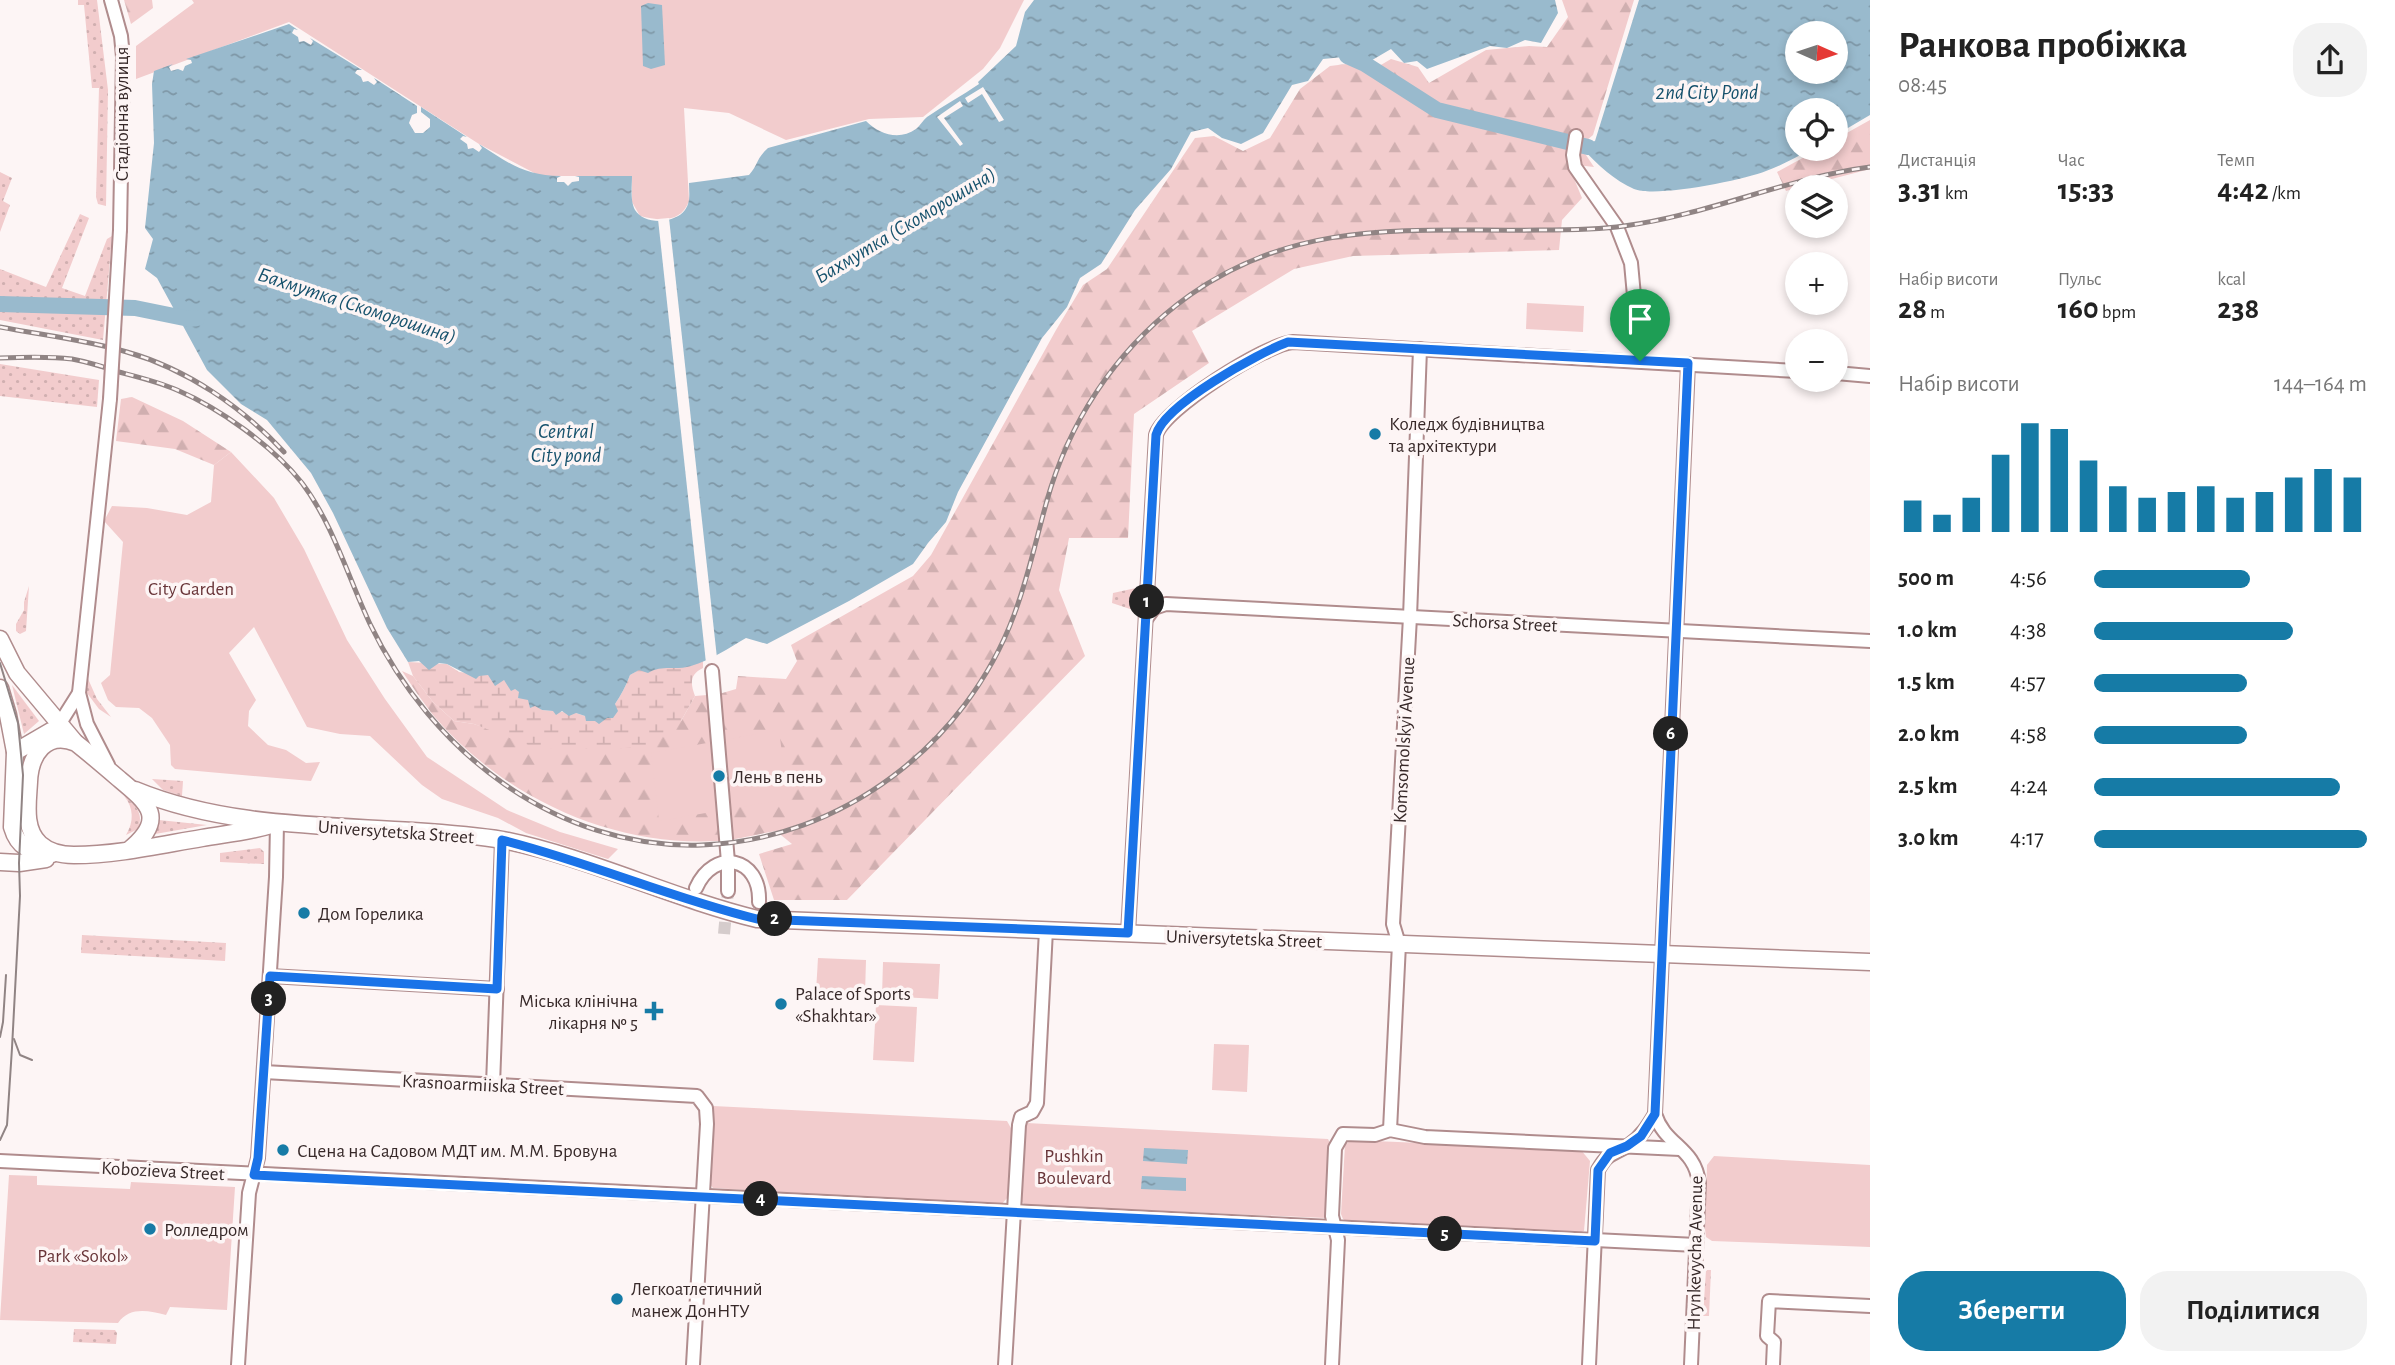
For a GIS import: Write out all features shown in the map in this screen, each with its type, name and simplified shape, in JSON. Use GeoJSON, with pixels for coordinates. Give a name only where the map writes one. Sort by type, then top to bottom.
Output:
{"type":"FeatureCollection","features":[{"type":"Feature","properties":{"kind":"main road"},"geometry":{"type":"LineString","coordinates":[[0,639],[17,673],[59,726],[76,743],[121,778],[147,804],[151,817],[149,830],[142,840],[129,850],[6,862]]}},
{"type":"Feature","properties":{"kind":"main road"},"geometry":{"type":"LineString","coordinates":[[0,688],[15,752],[6,813],[19,844],[38,853],[72,855]]}},
{"type":"Feature","properties":{"kind":"main road"},"geometry":{"type":"LineString","coordinates":[[15,752],[59,726]]}},
{"type":"Feature","properties":{"kind":"main road"},"geometry":{"type":"LineString","coordinates":[[72,855],[51,852],[41,845],[32,833],[27,818],[30,774],[34,759],[43,747],[58,738],[76,743]]}},
{"type":"Feature","properties":{"kind":"main road"},"geometry":{"type":"LineString","coordinates":[[121,778],[166,803],[276,823]]}},
{"type":"Feature","properties":{"kind":"main road","name":"Universytetska Street"},"geometry":{"type":"LineString","coordinates":[[129,850],[247,832],[276,823],[419,832],[502,840],[542,850],[721,910],[757,919],[1870,962]]}},
{"type":"Feature","properties":{"kind":"street","name":"Стадіонна вулиця"},"geometry":{"type":"LineString","coordinates":[[79,693],[110,399],[120,230],[123,57],[121,36],[111,0]]}},
{"type":"Feature","properties":{"kind":"street"},"geometry":{"type":"LineString","coordinates":[[1576,136],[1573,150],[1575,167],[1604,207],[1627,248],[1631,262],[1640,361]]}},
{"type":"Feature","properties":{"kind":"street"},"geometry":{"type":"LineString","coordinates":[[1128,933],[1156,435],[1162,421],[1194,395],[1221,378],[1288,342],[1785,370]]}},
{"type":"Feature","properties":{"kind":"street","name":"Komsomolskyi Avenue"},"geometry":{"type":"LineString","coordinates":[[1390,1130],[1399,944],[1393,924],[1410,617],[1420,349]]}},
{"type":"Feature","properties":{"kind":"street"},"geometry":{"type":"LineString","coordinates":[[1589,1365],[1598,1170],[1610,1153],[1641,1136],[1655,1114],[1688,363]]}},
{"type":"Feature","properties":{"kind":"street"},"geometry":{"type":"LineString","coordinates":[[1848,374],[1870,376]]}},
{"type":"Feature","properties":{"kind":"street"},"geometry":{"type":"LineString","coordinates":[[1147,589],[1155,600],[1166,604]]}},
{"type":"Feature","properties":{"kind":"street"},"geometry":{"type":"LineString","coordinates":[[1146,620],[1154,608],[1166,604]]}},
{"type":"Feature","properties":{"kind":"street","name":"Schorsa Street"},"geometry":{"type":"LineString","coordinates":[[1166,604],[1870,641]]}},
{"type":"Feature","properties":{"kind":"street"},"geometry":{"type":"LineString","coordinates":[[712,671],[728,862],[728,891]]}},
{"type":"Feature","properties":{"kind":"street"},"geometry":{"type":"LineString","coordinates":[[34,695],[54,705],[63,704],[79,693]]}},
{"type":"Feature","properties":{"kind":"street"},"geometry":{"type":"LineString","coordinates":[[43,747],[79,693]]}},
{"type":"Feature","properties":{"kind":"street"},"geometry":{"type":"LineString","coordinates":[[79,693],[87,724],[121,778]]}},
{"type":"Feature","properties":{"kind":"street"},"geometry":{"type":"LineString","coordinates":[[238,1365],[247,1212],[250,1184],[258,1158],[276,875],[276,823]]}},
{"type":"Feature","properties":{"kind":"street"},"geometry":{"type":"LineString","coordinates":[[493,1085],[502,840]]}},
{"type":"Feature","properties":{"kind":"street"},"geometry":{"type":"LineString","coordinates":[[695,888],[703,873],[711,866],[728,862],[740,864],[754,877],[759,902]]}},
{"type":"Feature","properties":{"kind":"street"},"geometry":{"type":"LineString","coordinates":[[1005,1365],[1019,1125],[1021,1118],[1032,1112],[1037,1103],[1046,930]]}},
{"type":"Feature","properties":{"kind":"street"},"geometry":{"type":"LineString","coordinates":[[270,976],[497,989]]}},
{"type":"Feature","properties":{"kind":"street","name":"Krasnoarmiiska Street"},"geometry":{"type":"LineString","coordinates":[[264,1072],[697,1096],[706,1108],[707,1124],[703,1196]]}},
{"type":"Feature","properties":{"kind":"street","name":"Hrynkevycha Avenue"},"geometry":{"type":"LineString","coordinates":[[1655,1114],[1661,1128],[1687,1153],[1697,1169],[1691,1365]]}},
{"type":"Feature","properties":{"kind":"street"},"geometry":{"type":"LineString","coordinates":[[1332,1365],[1338,1240],[1332,1216],[1335,1148],[1343,1134],[1375,1135],[1390,1130],[1424,1137],[1680,1149]]}},
{"type":"Feature","properties":{"kind":"street","name":"Kobozieva Street"},"geometry":{"type":"LineString","coordinates":[[0,1161],[703,1196]]}},
{"type":"Feature","properties":{"kind":"street"},"geometry":{"type":"LineString","coordinates":[[693,1365],[703,1196],[1696,1245]]}},
{"type":"Feature","properties":{"kind":"street"},"geometry":{"type":"LineString","coordinates":[[1773,1365],[1774,1342],[1767,1336],[1769,1301],[1870,1306]]}},
{"type":"Feature","properties":{"kind":"green space"},"geometry":{"type":"Polygon","coordinates":[[[78,0],[97,0],[108,90],[106,206],[98,204],[96,197],[99,88],[92,88],[84,5],[78,5],[78,0]]]}},
{"type":"Feature","properties":{"kind":"green space"},"geometry":{"type":"Polygon","coordinates":[[[124,0],[152,0],[153,8],[131,24],[124,0]]]}},
{"type":"Feature","properties":{"kind":"green space"},"geometry":{"type":"Polygon","coordinates":[[[192,0],[1024,0],[1000,48],[983,69],[923,117],[869,119],[786,140],[729,113],[684,108],[689,201],[675,217],[655,219],[640,216],[632,202],[632,176],[540,176],[479,144],[289,22],[136,79],[136,46],[194,3],[192,0]]]}},
{"type":"Feature","properties":{"kind":"green space"},"geometry":{"type":"Polygon","coordinates":[[[1562,0],[1634,0],[1593,135],[1580,146],[1594,167],[1568,164],[1582,198],[1562,220],[1559,250],[1353,256],[1294,269],[1192,331],[1209,363],[1134,414],[1128,538],[1069,538],[1059,590],[1085,656],[847,900],[774,900],[759,854],[792,844],[776,831],[718,841],[678,841],[599,825],[561,811],[492,770],[461,744],[433,715],[402,671],[413,676],[433,702],[454,721],[474,724],[504,734],[681,721],[695,696],[736,689],[738,676],[786,679],[797,661],[791,645],[913,576],[931,555],[1083,285],[1107,269],[1195,138],[1214,136],[1243,151],[1270,138],[1300,89],[1330,66],[1346,64],[1369,72],[1391,59],[1418,67],[1429,83],[1486,50],[1547,47],[1568,17],[1562,0]]]}},
{"type":"Feature","properties":{"kind":"green space"},"geometry":{"type":"Polygon","coordinates":[[[1870,120],[1870,169],[1847,175],[1785,175],[1785,189],[1777,172],[1797,161],[1848,161],[1848,132],[1870,120]]]}},
{"type":"Feature","properties":{"kind":"green space"},"geometry":{"type":"Polygon","coordinates":[[[0,172],[12,178],[3,201],[10,205],[0,232],[0,172]]]}},
{"type":"Feature","properties":{"kind":"green space"},"geometry":{"type":"Polygon","coordinates":[[[80,214],[89,218],[62,288],[85,296],[107,239],[112,236],[103,340],[0,320],[0,269],[46,287],[80,214]]]}},
{"type":"Feature","properties":{"kind":"green space"},"geometry":{"type":"Polygon","coordinates":[[[1527,303],[1584,306],[1583,332],[1526,329],[1527,303]]]}},
{"type":"Feature","properties":{"kind":"green space"},"geometry":{"type":"Polygon","coordinates":[[[0,364],[99,380],[97,407],[0,396],[0,364]]]}},
{"type":"Feature","properties":{"kind":"green space"},"geometry":{"type":"Polygon","coordinates":[[[132,397],[183,421],[231,452],[214,465],[175,449],[116,441],[121,399],[132,397]]]}},
{"type":"Feature","properties":{"kind":"green space","name":"City Garden"},"geometry":{"type":"Polygon","coordinates":[[[231,452],[274,498],[304,549],[347,640],[427,757],[507,810],[560,832],[618,849],[608,859],[526,833],[498,818],[442,799],[422,785],[370,736],[340,734],[307,727],[254,627],[229,653],[256,700],[249,711],[248,726],[268,745],[286,750],[306,763],[320,762],[311,781],[175,769],[171,765],[170,745],[152,718],[139,708],[116,707],[108,700],[101,683],[110,675],[123,542],[104,521],[112,506],[147,508],[187,515],[211,502],[214,465],[231,452]]]}},
{"type":"Feature","properties":{"kind":"green space"},"geometry":{"type":"Polygon","coordinates":[[[29,586],[26,631],[20,634],[16,631],[16,624],[24,610],[29,586]]]}},
{"type":"Feature","properties":{"kind":"green space"},"geometry":{"type":"Polygon","coordinates":[[[1136,588],[1140,592],[1140,607],[1136,611],[1112,603],[1113,593],[1136,588]]]}},
{"type":"Feature","properties":{"kind":"green space"},"geometry":{"type":"Polygon","coordinates":[[[703,660],[703,668],[692,679],[695,696],[681,721],[652,745],[615,749],[536,748],[474,724],[454,721],[433,702],[413,676],[408,662],[447,664],[459,672],[488,675],[504,680],[542,710],[585,716],[615,704],[630,675],[640,669],[690,666],[703,660]]]}},
{"type":"Feature","properties":{"kind":"green space"},"geometry":{"type":"Polygon","coordinates":[[[85,672],[97,699],[111,717],[99,709],[84,689],[85,672]]]}},
{"type":"Feature","properties":{"kind":"green space"},"geometry":{"type":"Polygon","coordinates":[[[12,685],[39,721],[24,734],[12,685]]]}},
{"type":"Feature","properties":{"kind":"green space","name":"Лень в пень"},"geometry":{"type":"Polygon","coordinates":[[[779,730],[788,799],[659,821],[651,753],[779,730]]]}},
{"type":"Feature","properties":{"kind":"green space"},"geometry":{"type":"Polygon","coordinates":[[[152,779],[183,781],[182,796],[163,790],[152,779]]]}},
{"type":"Feature","properties":{"kind":"green space"},"geometry":{"type":"Polygon","coordinates":[[[124,796],[135,807],[140,818],[138,829],[126,835],[132,815],[124,796]]]}},
{"type":"Feature","properties":{"kind":"green space"},"geometry":{"type":"Polygon","coordinates":[[[159,820],[207,825],[155,834],[159,820]]]}},
{"type":"Feature","properties":{"kind":"green space"},"geometry":{"type":"Polygon","coordinates":[[[260,848],[264,852],[264,864],[220,862],[220,853],[260,848]]]}},
{"type":"Feature","properties":{"kind":"green space"},"geometry":{"type":"Polygon","coordinates":[[[82,935],[226,943],[225,961],[81,953],[82,935]]]}},
{"type":"Feature","properties":{"kind":"green space"},"geometry":{"type":"Polygon","coordinates":[[[818,958],[866,960],[865,994],[816,992],[818,958]]]}},
{"type":"Feature","properties":{"kind":"green space"},"geometry":{"type":"Polygon","coordinates":[[[883,962],[940,964],[938,999],[882,996],[883,962]]]}},
{"type":"Feature","properties":{"kind":"green space"},"geometry":{"type":"Polygon","coordinates":[[[876,1005],[917,1007],[914,1062],[873,1060],[876,1005]]]}},
{"type":"Feature","properties":{"kind":"green space"},"geometry":{"type":"Polygon","coordinates":[[[1214,1044],[1249,1045],[1247,1092],[1212,1090],[1214,1044]]]}},
{"type":"Feature","properties":{"kind":"green space","name":"Pushkin Boulevard"},"geometry":{"type":"Polygon","coordinates":[[[713,1106],[1007,1121],[1012,1130],[1008,1197],[1001,1205],[713,1188],[709,1183],[713,1106]]]}},
{"type":"Feature","properties":{"kind":"green space","name":"Pushkin Boulevard"},"geometry":{"type":"Polygon","coordinates":[[[1027,1123],[1328,1139],[1330,1143],[1325,1218],[1025,1205],[1021,1201],[1027,1123]]]}},
{"type":"Feature","properties":{"kind":"green space"},"geometry":{"type":"Polygon","coordinates":[[[1351,1140],[1581,1150],[1590,1161],[1584,1231],[1577,1234],[1349,1223],[1341,1214],[1345,1145],[1351,1140]]]}},
{"type":"Feature","properties":{"kind":"green space"},"geometry":{"type":"Polygon","coordinates":[[[1714,1156],[1870,1165],[1870,1247],[1712,1241],[1706,1237],[1705,1229],[1707,1165],[1714,1156]]]}},
{"type":"Feature","properties":{"kind":"green space","name":"Park «Sokol»"},"geometry":{"type":"Polygon","coordinates":[[[9,1175],[37,1176],[37,1185],[130,1189],[131,1182],[235,1187],[227,1310],[170,1307],[166,1315],[147,1311],[134,1312],[118,1323],[0,1320],[9,1175]]]}},
{"type":"Feature","properties":{"kind":"green space"},"geometry":{"type":"Polygon","coordinates":[[[1706,1270],[1711,1270],[1709,1316],[1703,1316],[1706,1270]]]}},
{"type":"Feature","properties":{"kind":"green space"},"geometry":{"type":"Polygon","coordinates":[[[74,1329],[115,1330],[116,1344],[73,1342],[74,1329]]]}},
{"type":"Feature","properties":{"kind":"water","name":"Central City pond"},"geometry":{"type":"Polygon","coordinates":[[[1034,0],[1555,0],[1558,13],[1541,43],[1525,40],[1507,48],[1490,46],[1427,69],[1417,61],[1404,63],[1391,49],[1362,66],[1344,57],[1323,59],[1308,81],[1292,85],[1263,133],[1241,144],[1222,138],[1208,128],[1191,132],[1171,169],[1135,210],[1101,264],[1080,278],[1067,307],[1042,338],[958,492],[946,522],[913,564],[767,644],[746,638],[691,666],[659,669],[648,673],[639,670],[630,675],[615,704],[618,711],[613,718],[607,718],[599,724],[586,721],[585,716],[576,713],[569,716],[562,711],[556,715],[553,711],[535,706],[530,708],[528,700],[518,698],[519,692],[515,689],[511,691],[504,680],[495,686],[488,675],[476,679],[447,664],[439,663],[429,670],[419,661],[408,662],[387,628],[333,513],[311,473],[267,420],[241,404],[207,370],[157,278],[145,269],[153,239],[145,228],[154,143],[154,71],[173,64],[169,67],[171,71],[183,71],[185,66],[192,63],[186,59],[289,24],[298,30],[294,29],[292,33],[298,37],[299,42],[304,41],[311,45],[313,41],[310,38],[362,70],[355,73],[363,82],[368,81],[374,85],[377,82],[374,78],[417,106],[417,113],[412,115],[409,123],[415,133],[423,133],[430,127],[430,119],[421,112],[421,107],[467,137],[460,139],[467,144],[468,149],[473,148],[479,152],[482,148],[479,144],[527,171],[561,176],[557,178],[557,182],[564,182],[568,186],[579,181],[579,177],[575,176],[632,176],[635,210],[645,218],[660,221],[674,218],[685,210],[689,200],[689,183],[749,175],[768,148],[866,121],[890,134],[910,133],[927,117],[979,84],[978,82],[1016,46],[1025,12],[1034,0]]]}},
{"type":"Feature","properties":{"kind":"water","name":"2nd City Pond"},"geometry":{"type":"Polygon","coordinates":[[[1639,0],[1870,0],[1870,115],[1848,128],[1848,98],[1785,98],[1785,161],[1788,161],[1755,175],[1720,183],[1679,190],[1645,191],[1634,189],[1620,181],[1600,166],[1582,145],[1595,141],[1639,0]]]}},
{"type":"Feature","properties":{"kind":"water"},"geometry":{"type":"Polygon","coordinates":[[[648,3],[662,5],[665,65],[651,69],[643,66],[641,6],[648,3]]]}},
{"type":"Feature","properties":{"kind":"water"},"geometry":{"type":"Polygon","coordinates":[[[1144,1148],[1188,1150],[1187,1164],[1143,1161],[1144,1148]]]}},
{"type":"Feature","properties":{"kind":"water"},"geometry":{"type":"Polygon","coordinates":[[[1142,1176],[1186,1178],[1186,1191],[1141,1189],[1142,1176]]]}},
{"type":"Feature","properties":{"kind":"pier"},"geometry":{"type":"Polygon","coordinates":[[[983,87],[1004,120],[999,122],[982,94],[968,103],[965,98],[983,87]]]}},
{"type":"Feature","properties":{"kind":"pier"},"geometry":{"type":"Polygon","coordinates":[[[960,101],[963,106],[944,118],[963,144],[960,146],[937,117],[960,101]]]}},
{"type":"Feature","properties":{"kind":"pier"},"geometry":{"type":"Polygon","coordinates":[[[669,218],[717,658],[706,663],[658,219],[669,218]]]}},
{"type":"Feature","properties":{"kind":"waterway","name":"Бахмутка (Скоморошина)"},"geometry":{"type":"LineString","coordinates":[[1347,56],[1365,64],[1437,110],[1588,147]]}},
{"type":"Feature","properties":{"kind":"waterway","name":"Бахмутка (Скоморошина)"},"geometry":{"type":"LineString","coordinates":[[0,304],[135,308],[189,319],[197,318]]}},
{"type":"Feature","properties":{"kind":"tunnel"},"geometry":{"type":"LineString","coordinates":[[724,934],[728,891]]}},
{"type":"Feature","properties":{"kind":"tram line"},"geometry":{"type":"LineString","coordinates":[[0,663],[18,723],[23,775],[12,1048],[7,1125],[0,1140]]}},
{"type":"Feature","properties":{"kind":"tram line"},"geometry":{"type":"LineString","coordinates":[[0,1037],[6,975]]}},
{"type":"Feature","properties":{"kind":"tram line"},"geometry":{"type":"LineString","coordinates":[[14,1039],[20,1055],[32,1060]]}},
{"type":"Feature","properties":{"kind":"railway"},"geometry":{"type":"LineString","coordinates":[[0,358],[45,357],[90,363],[170,387],[210,407],[244,429],[290,469],[313,499],[331,533],[370,624],[396,670],[427,713],[463,751],[504,784],[549,811],[597,830],[648,842],[702,845],[754,839],[803,825],[850,804],[892,777],[931,743],[965,705],[993,662],[1020,599],[1061,458],[1089,404],[1105,379],[1144,334],[1190,295],[1232,270],[1274,252],[1359,234],[1402,231],[1582,230],[1655,221],[1808,179],[1870,167]]}},
{"type":"Feature","properties":{"kind":"railway"},"geometry":{"type":"LineString","coordinates":[[0,327],[111,348],[171,368],[232,405],[284,452]]}},
{"type":"Feature","properties":{"kind":"place","name":"Коледж будівництва та архітектури"},"geometry":{"type":"Point","coordinates":[1375,434]}},
{"type":"Feature","properties":{"kind":"place","name":"Лень в пень"},"geometry":{"type":"Point","coordinates":[719,776]}},
{"type":"Feature","properties":{"kind":"place","name":"Дом Горелика"},"geometry":{"type":"Point","coordinates":[304,913]}},
{"type":"Feature","properties":{"kind":"place","name":"Palace of Sports «Shakhtar»"},"geometry":{"type":"Point","coordinates":[781,1004]}},
{"type":"Feature","properties":{"kind":"place","name":"Міська клінічна лікарня № 5"},"geometry":{"type":"Point","coordinates":[654,1011]}},
{"type":"Feature","properties":{"kind":"place","name":"Сцена на Садовом МДТ им. М.М. Бровуна"},"geometry":{"type":"Point","coordinates":[283,1150]}},
{"type":"Feature","properties":{"kind":"place","name":"Ролледром"},"geometry":{"type":"Point","coordinates":[150,1229]}},
{"type":"Feature","properties":{"kind":"place","name":"Легкоатлетичний манеж ДонНТУ"},"geometry":{"type":"Point","coordinates":[617,1299]}},
{"type":"Feature","properties":{"kind":"route"},"geometry":{"type":"LineString","coordinates":[[1288,342],[1640,361],[1688,363],[1655,1114],[1641,1136],[1610,1153],[1598,1170],[1595,1241],[254,1175],[258,1158],[270,976],[497,989],[502,840],[542,850],[721,910],[757,919],[1128,933],[1156,435],[1162,421],[1194,395],[1221,378],[1288,342]]}}]}
